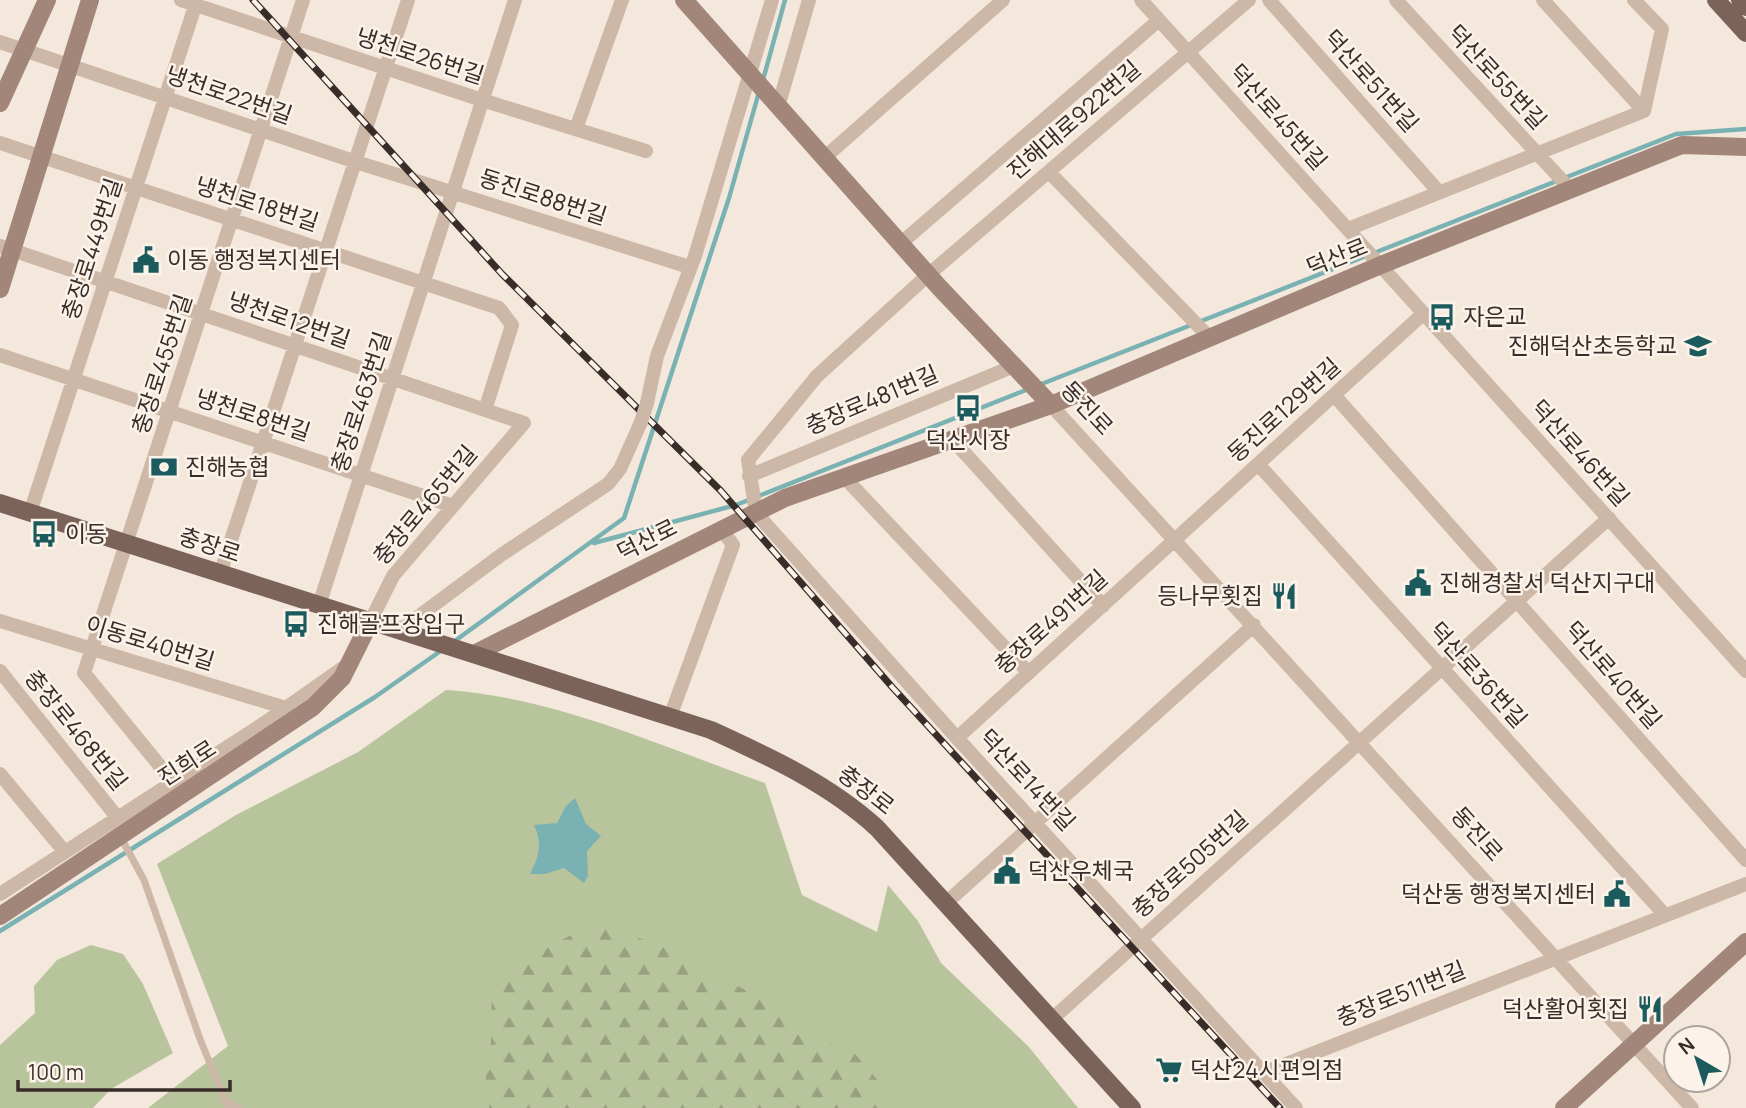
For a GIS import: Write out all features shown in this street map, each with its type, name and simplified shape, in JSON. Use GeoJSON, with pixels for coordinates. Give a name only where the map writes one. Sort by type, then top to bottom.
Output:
{"type":"FeatureCollection","features":[{"type":"Feature","properties":{"kind":"main road"},"geometry":{"type":"LineString","coordinates":[[1716,0],[1746,33]]}},
{"type":"Feature","properties":{"kind":"main road"},"geometry":{"type":"LineString","coordinates":[[1740,0],[1746,7]]}},
{"type":"Feature","properties":{"kind":"main road","name":"충장로"},"geometry":{"type":"LineString","coordinates":[[0,503],[711,730],[766,755],[846,802],[893,845],[1132,1108]]}},
{"type":"Feature","properties":{"kind":"street"},"geometry":{"type":"LineString","coordinates":[[0,103],[47,0]]}},
{"type":"Feature","properties":{"kind":"street"},"geometry":{"type":"LineString","coordinates":[[0,289],[6,249],[43,157],[90,0]]}},
{"type":"Feature","properties":{"kind":"street","name":"충장로455번길"},"geometry":{"type":"LineString","coordinates":[[93,649],[303,0]]}},
{"type":"Feature","properties":{"kind":"street"},"geometry":{"type":"LineString","coordinates":[[220,574],[408,0]]}},
{"type":"Feature","properties":{"kind":"street","name":"동진로88번길"},"geometry":{"type":"LineString","coordinates":[[446,212],[515,0]]}},
{"type":"Feature","properties":{"kind":"street"},"geometry":{"type":"LineString","coordinates":[[576,129],[622,0]]}},
{"type":"Feature","properties":{"kind":"street","name":"동진로"},"geometry":{"type":"LineString","coordinates":[[684,0],[900,244],[1254,625],[1636,1043],[1692,1108]]}},
{"type":"Feature","properties":{"kind":"street"},"geometry":{"type":"LineString","coordinates":[[402,632],[490,563],[608,484],[620,469],[641,422],[657,356],[699,243],[772,0]]}},
{"type":"Feature","properties":{"kind":"street"},"geometry":{"type":"LineString","coordinates":[[778,107],[809,0]]}},
{"type":"Feature","properties":{"kind":"street"},"geometry":{"type":"LineString","coordinates":[[824,158],[1003,0]]}},
{"type":"Feature","properties":{"kind":"street","name":"덕산로45번길"},"geometry":{"type":"LineString","coordinates":[[1141,0],[1381,265]]}},
{"type":"Feature","properties":{"kind":"street","name":"진해대로922번길"},"geometry":{"type":"LineString","coordinates":[[934,281],[1049,172],[1249,0]]}},
{"type":"Feature","properties":{"kind":"street","name":"덕산로51번길"},"geometry":{"type":"LineString","coordinates":[[1269,0],[1439,192]]}},
{"type":"Feature","properties":{"kind":"street","name":"덕산로55번길"},"geometry":{"type":"LineString","coordinates":[[1395,0],[1570,190]]}},
{"type":"Feature","properties":{"kind":"street"},"geometry":{"type":"LineString","coordinates":[[1544,0],[1644,111]]}},
{"type":"Feature","properties":{"kind":"street"},"geometry":{"type":"LineString","coordinates":[[1634,0],[1662,29],[1644,111]]}},
{"type":"Feature","properties":{"kind":"street","name":"냉천로26번길"},"geometry":{"type":"LineString","coordinates":[[191,1],[482,100],[646,151]]}},
{"type":"Feature","properties":{"kind":"street","name":"충장로449번길"},"geometry":{"type":"LineString","coordinates":[[30,513],[165,97],[191,1]]}},
{"type":"Feature","properties":{"kind":"street"},"geometry":{"type":"LineString","coordinates":[[900,244],[1159,20]]}},
{"type":"Feature","properties":{"kind":"street","name":"냉천로22번길"},"geometry":{"type":"LineString","coordinates":[[0,42],[452,192]]}},
{"type":"Feature","properties":{"kind":"street","name":"덕산로55번길"},"geometry":{"type":"LineString","coordinates":[[1348,229],[1644,111]]}},
{"type":"Feature","properties":{"kind":"street","name":"냉천로18번길"},"geometry":{"type":"LineString","coordinates":[[0,143],[499,308],[512,325],[485,410]]}},
{"type":"Feature","properties":{"kind":"street","name":"덕산로"},"geometry":{"type":"LineString","coordinates":[[474,654],[785,498],[1051,405],[1381,265],[1682,145],[1746,147]]}},
{"type":"Feature","properties":{"kind":"street"},"geometry":{"type":"LineString","coordinates":[[1049,172],[1209,337]]}},
{"type":"Feature","properties":{"kind":"street","name":"동진로88번길"},"geometry":{"type":"LineString","coordinates":[[452,192],[683,265]]}},
{"type":"Feature","properties":{"kind":"street","name":"충장로463번길"},"geometry":{"type":"LineString","coordinates":[[319,606],[446,212]]}},
{"type":"Feature","properties":{"kind":"street","name":"냉천로12번길"},"geometry":{"type":"LineString","coordinates":[[6,249],[524,423]]}},
{"type":"Feature","properties":{"kind":"street","name":"덕산로46번길"},"geometry":{"type":"LineString","coordinates":[[1381,265],[1746,671]]}},
{"type":"Feature","properties":{"kind":"street","name":"충장로481번길"},"geometry":{"type":"LineString","coordinates":[[934,281],[817,376],[748,460],[748,476],[1014,366]]}},
{"type":"Feature","properties":{"kind":"street","name":"동진로129번길"},"geometry":{"type":"LineString","coordinates":[[1175,540],[1424,313]]}},
{"type":"Feature","properties":{"kind":"street","name":"냉천로8번길"},"geometry":{"type":"LineString","coordinates":[[0,355],[453,506]]}},
{"type":"Feature","properties":{"kind":"street","name":"덕산로40번길"},"geometry":{"type":"LineString","coordinates":[[1334,395],[1746,860]]}},
{"type":"Feature","properties":{"kind":"street","name":"충장로465번길"},"geometry":{"type":"LineString","coordinates":[[370,622],[393,576],[524,423]]}},
{"type":"Feature","properties":{"kind":"street"},"geometry":{"type":"LineString","coordinates":[[953,440],[1102,606]]}},
{"type":"Feature","properties":{"kind":"street","name":"덕산로36번길"},"geometry":{"type":"LineString","coordinates":[[1258,464],[1665,915]]}},
{"type":"Feature","properties":{"kind":"street"},"geometry":{"type":"LineString","coordinates":[[748,476],[756,513]]}},
{"type":"Feature","properties":{"kind":"street"},"geometry":{"type":"LineString","coordinates":[[845,478],[1029,673]]}},
{"type":"Feature","properties":{"kind":"street","name":"덕산로14번길"},"geometry":{"type":"LineString","coordinates":[[756,513],[957,738],[1296,1108]]}},
{"type":"Feature","properties":{"kind":"street","name":"충장로505번길"},"geometry":{"type":"LineString","coordinates":[[1051,1020],[1609,518]]}},
{"type":"Feature","properties":{"kind":"street"},"geometry":{"type":"LineString","coordinates":[[670,717],[733,545],[722,530]]}},
{"type":"Feature","properties":{"kind":"street","name":"충장로491번길"},"geometry":{"type":"LineString","coordinates":[[957,738],[1175,540]]}},
{"type":"Feature","properties":{"kind":"street","name":"이동로40번길"},"geometry":{"type":"LineString","coordinates":[[0,621],[286,708]]}},
{"type":"Feature","properties":{"kind":"street","name":"진희로"},"geometry":{"type":"LineString","coordinates":[[0,916],[122,839],[313,707],[342,678],[370,622]]}},
{"type":"Feature","properties":{"kind":"street"},"geometry":{"type":"LineString","coordinates":[[946,903],[1254,625]]}},
{"type":"Feature","properties":{"kind":"street","name":"충장로468번길"},"geometry":{"type":"LineString","coordinates":[[93,649],[85,673],[173,782]]}},
{"type":"Feature","properties":{"kind":"street","name":"충장로468번길"},"geometry":{"type":"LineString","coordinates":[[3,887],[173,782],[351,662]]}},
{"type":"Feature","properties":{"kind":"street","name":"충장로468번길"},"geometry":{"type":"LineString","coordinates":[[0,671],[117,817]]}},
{"type":"Feature","properties":{"kind":"street"},"geometry":{"type":"LineString","coordinates":[[0,774],[64,851]]}},
{"type":"Feature","properties":{"kind":"street","name":"충장로511번길"},"geometry":{"type":"LineString","coordinates":[[1263,1073],[1746,884]]}},
{"type":"Feature","properties":{"kind":"street"},"geometry":{"type":"LineString","coordinates":[[1564,1108],[1746,942]]}},
{"type":"Feature","properties":{"kind":"lane"},"geometry":{"type":"LineString","coordinates":[[122,839],[136,864],[227,1105]]}},
{"type":"Feature","properties":{"kind":"lane"},"geometry":{"type":"LineString","coordinates":[[219,1108],[227,1105],[239,1108]]}},
{"type":"Feature","properties":{"kind":"green space"},"geometry":{"type":"Polygon","coordinates":[[[446,690],[528,702],[568,713],[765,783],[802,895],[877,932],[888,885],[918,921],[941,963],[1029,1047],[1078,1108],[148,1108],[228,1046],[157,864],[236,815],[358,752],[446,690]]]}},
{"type":"Feature","properties":{"kind":"green space"},"geometry":{"type":"Polygon","coordinates":[[[599,923],[668,949],[768,1002],[798,1030],[855,1054],[887,1091],[882,1108],[489,1108],[484,1058],[491,1043],[492,977],[599,923]]]}},
{"type":"Feature","properties":{"kind":"green space"},"geometry":{"type":"Polygon","coordinates":[[[91,945],[123,954],[143,984],[173,1053],[111,1089],[93,1108],[0,1108],[0,1045],[35,1013],[34,986],[57,960],[91,945]]]}},
{"type":"Feature","properties":{"kind":"water"},"geometry":{"type":"Polygon","coordinates":[[[575,798],[586,824],[601,836],[587,851],[588,876],[584,883],[564,868],[545,874],[530,874],[539,850],[534,825],[557,823],[566,806],[575,798]]]}},
{"type":"Feature","properties":{"kind":"waterway"},"geometry":{"type":"LineString","coordinates":[[763,80],[785,0]]}},
{"type":"Feature","properties":{"kind":"waterway"},"geometry":{"type":"LineString","coordinates":[[452,643],[624,518],[729,198],[759,92]]}},
{"type":"Feature","properties":{"kind":"waterway"},"geometry":{"type":"LineString","coordinates":[[1374,253],[1676,134],[1746,129]]}},
{"type":"Feature","properties":{"kind":"waterway"},"geometry":{"type":"LineString","coordinates":[[1039,385],[1366,256]]}},
{"type":"Feature","properties":{"kind":"waterway"},"geometry":{"type":"LineString","coordinates":[[594,543],[736,505],[1031,388]]}},
{"type":"Feature","properties":{"kind":"waterway"},"geometry":{"type":"LineString","coordinates":[[0,931],[375,697],[442,650]]}},
{"type":"Feature","properties":{"kind":"railway"},"geometry":{"type":"LineString","coordinates":[[253,0],[502,274],[721,491],[893,688],[1280,1108]]}},
{"type":"Feature","properties":{"kind":"place","name":"이동 행정복지센터"},"geometry":{"type":"Point","coordinates":[146,260]}},
{"type":"Feature","properties":{"kind":"place","name":"자은교"},"geometry":{"type":"Point","coordinates":[1442,317]}},
{"type":"Feature","properties":{"kind":"place","name":"진해덕산초등학교"},"geometry":{"type":"Point","coordinates":[1698,346]}},
{"type":"Feature","properties":{"kind":"place","name":"덕산시장"},"geometry":{"type":"Point","coordinates":[968,408]}},
{"type":"Feature","properties":{"kind":"place","name":"진해농협"},"geometry":{"type":"Point","coordinates":[164,467]}},
{"type":"Feature","properties":{"kind":"place","name":"이동"},"geometry":{"type":"Point","coordinates":[44,534]}},
{"type":"Feature","properties":{"kind":"place","name":"진해경찰서 덕산지구대"},"geometry":{"type":"Point","coordinates":[1418,583]}},
{"type":"Feature","properties":{"kind":"place","name":"등나무횟집"},"geometry":{"type":"Point","coordinates":[1284,596]}},
{"type":"Feature","properties":{"kind":"place","name":"진해골프장입구"},"geometry":{"type":"Point","coordinates":[296,624]}},
{"type":"Feature","properties":{"kind":"place","name":"덕산우체국"},"geometry":{"type":"Point","coordinates":[1007,871]}},
{"type":"Feature","properties":{"kind":"place","name":"덕산동 행정복지센터"},"geometry":{"type":"Point","coordinates":[1617,894]}},
{"type":"Feature","properties":{"kind":"place","name":"덕산활어횟집"},"geometry":{"type":"Point","coordinates":[1650,1009]}},
{"type":"Feature","properties":{"kind":"place","name":"덕산24시편의점"},"geometry":{"type":"Point","coordinates":[1169,1070]}}]}
